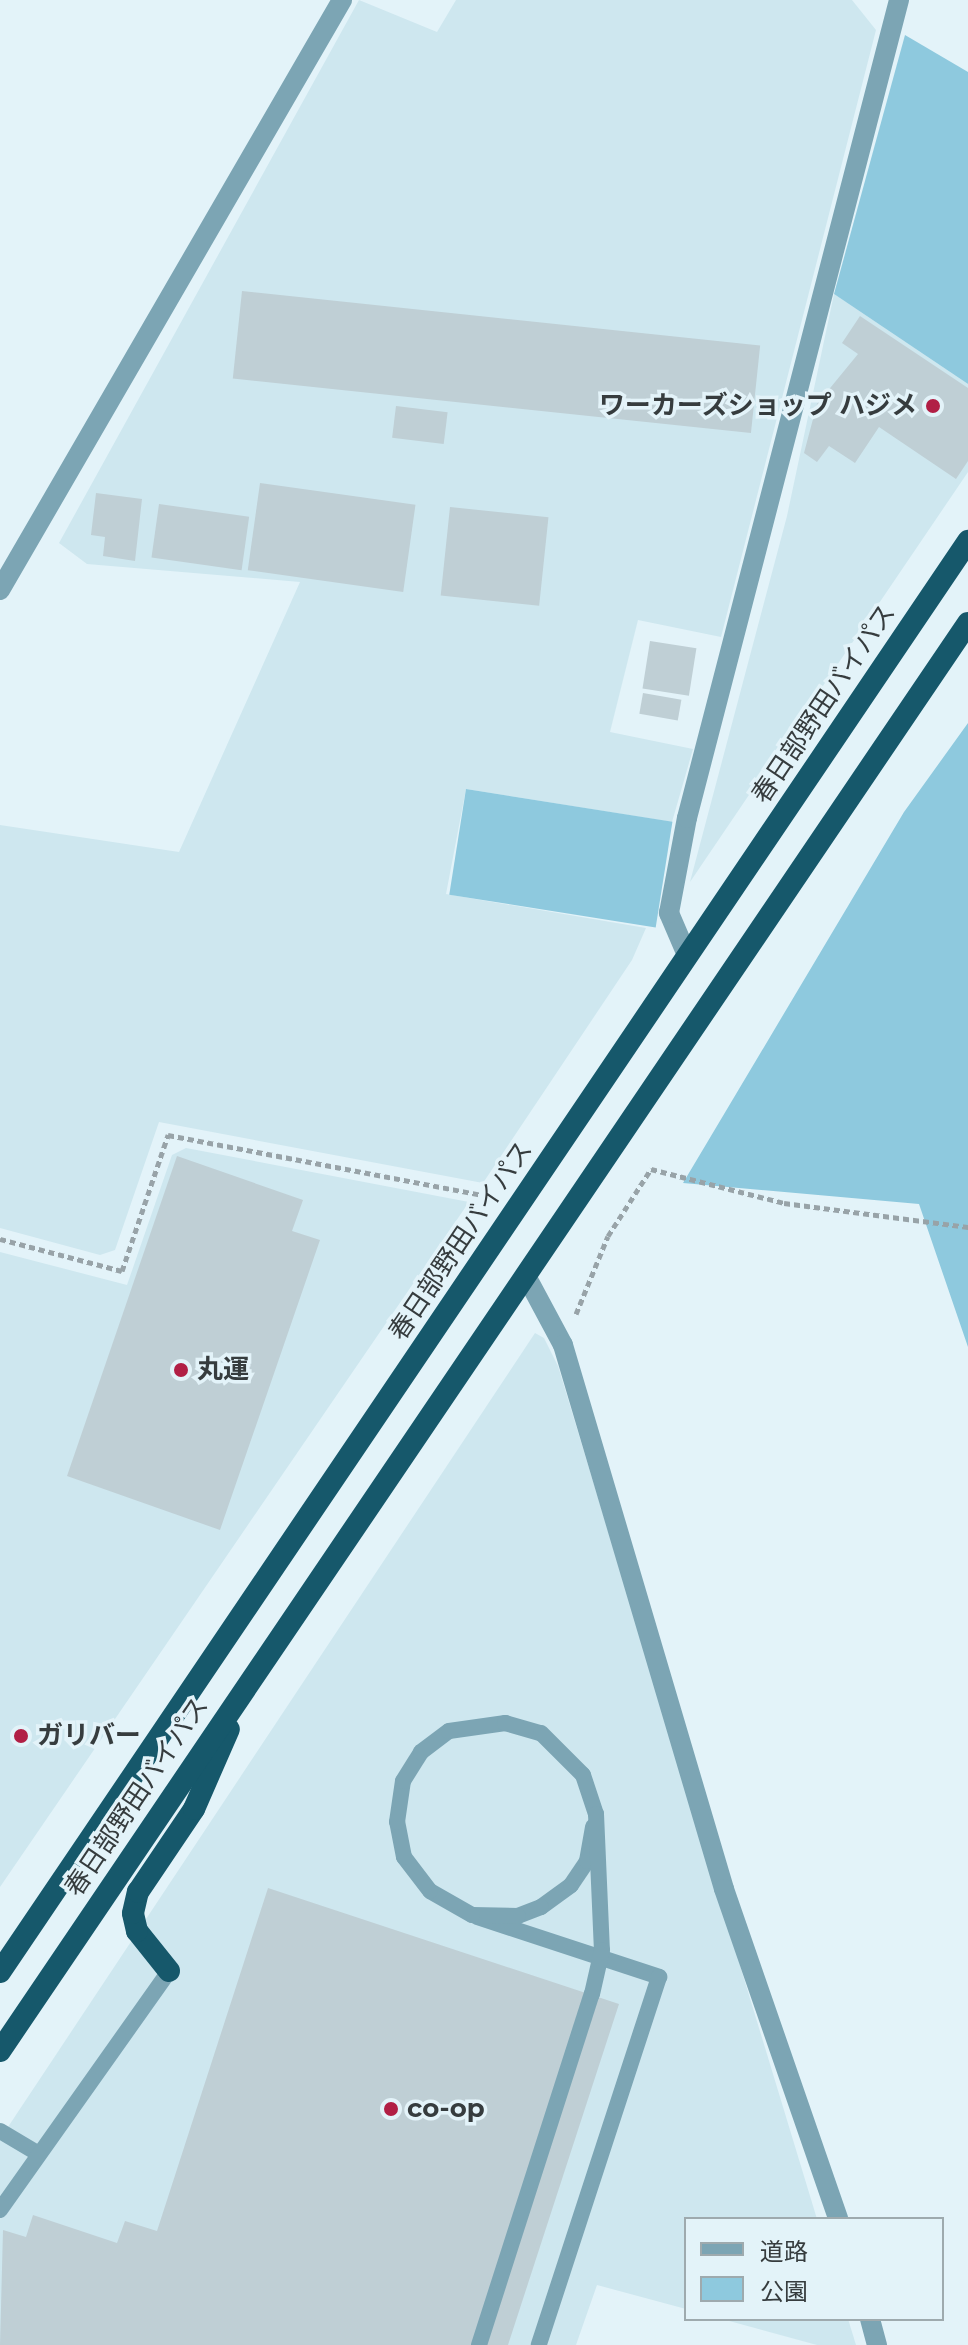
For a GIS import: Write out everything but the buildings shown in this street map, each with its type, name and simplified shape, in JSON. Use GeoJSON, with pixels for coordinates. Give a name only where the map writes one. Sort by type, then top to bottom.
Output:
{"type":"FeatureCollection","features":[{"type":"Feature","properties":{"kind":"highway","name":"春日部野田バイパス"},"geometry":{"type":"LineString","coordinates":[[0,1972],[968,541]]}},
{"type":"Feature","properties":{"kind":"highway","name":"春日部野田バイパス"},"geometry":{"type":"LineString","coordinates":[[0,2051],[968,623]]}},
{"type":"Feature","properties":{"kind":"highway"},"geometry":{"type":"LineString","coordinates":[[169,1971],[137,1931],[133,1913],[138,1892],[194,1809],[250,1680]]}},
{"type":"Feature","properties":{"kind":"street"},"geometry":{"type":"LineString","coordinates":[[0,590],[342,0]]}},
{"type":"Feature","properties":{"kind":"street"},"geometry":{"type":"LineString","coordinates":[[687,955],[669,913],[687,818],[899,0]]}},
{"type":"Feature","properties":{"kind":"street"},"geometry":{"type":"LineString","coordinates":[[526,1276],[563,1345],[724,1889],[837,2217]]}},
{"type":"Feature","properties":{"kind":"street"},"geometry":{"type":"LineString","coordinates":[[871,2321],[877,2345]]}},
{"type":"Feature","properties":{"kind":"lane"},"geometry":{"type":"LineString","coordinates":[[479,2345],[592,1994],[602,1950],[596,1814],[583,1775],[541,1733],[505,1723],[478,1724],[449,1731],[421,1752],[403,1781],[397,1822],[404,1857],[430,1891],[472,1915],[575,1950],[659,1977],[539,2345]]}},
{"type":"Feature","properties":{"kind":"lane"},"geometry":{"type":"LineString","coordinates":[[472,1915],[518,1916],[562,1892],[587,1861],[596,1814]]}},
{"type":"Feature","properties":{"kind":"lane"},"geometry":{"type":"LineString","coordinates":[[0,2210],[37,2153],[169,1971]]}},
{"type":"Feature","properties":{"kind":"lane"},"geometry":{"type":"LineString","coordinates":[[0,2131],[37,2153]]}},
{"type":"Feature","properties":{"kind":"path"},"geometry":{"type":"LineString","coordinates":[[0,1239],[122,1271],[168,1135],[520,1202]]}},
{"type":"Feature","properties":{"kind":"path"},"geometry":{"type":"LineString","coordinates":[[563,1345],[608,1236],[651,1169],[784,1203],[968,1227]]}},
{"type":"Feature","properties":{"kind":"shaded area"},"geometry":{"type":"Polygon","coordinates":[[[359,0],[437,32],[456,0],[852,0],[876,30],[721,637],[638,620],[610,732],[693,749],[672,822],[466,789],[446,894],[646,928],[632,960],[483,1183],[159,1122],[115,1250],[100,1255],[0,1228],[0,825],[179,852],[300,582],[87,564],[59,543],[359,0]]]}},
{"type":"Feature","properties":{"kind":"shaded area"},"geometry":{"type":"Polygon","coordinates":[[[834,294],[968,384],[968,472],[690,882],[787,516],[834,294]]]}},
{"type":"Feature","properties":{"kind":"shaded area"},"geometry":{"type":"Polygon","coordinates":[[[186,1148],[469,1202],[0,1887],[0,1252],[127,1285],[172,1155],[186,1148]]]}},
{"type":"Feature","properties":{"kind":"shaded area"},"geometry":{"type":"Polygon","coordinates":[[[535,1333],[544,1338],[558,1366],[816,2217],[684,2217],[684,2308],[597,2285],[576,2345],[0,2345],[0,2139],[535,1333]]]}},
{"type":"Feature","properties":{"kind":"shaded area"},"geometry":{"type":"Polygon","coordinates":[[[729,2321],[849,2321],[856,2345],[817,2345],[729,2321]]]}},
{"type":"Feature","properties":{"kind":"green space"},"geometry":{"type":"Polygon","coordinates":[[[905,35],[968,72],[968,384],[834,294],[905,35]]]}},
{"type":"Feature","properties":{"kind":"green space"},"geometry":{"type":"Polygon","coordinates":[[[968,723],[968,1347],[919,1204],[683,1183],[904,812],[968,723]]]}},
{"type":"Feature","properties":{"kind":"green space"},"geometry":{"type":"Polygon","coordinates":[[[466,789],[672,822],[656,927],[449,895],[466,789]]]}},
{"type":"Feature","properties":{"kind":"place","name":"ワーカーズショップ ハジメ"},"geometry":{"type":"Point","coordinates":[933,406]}},
{"type":"Feature","properties":{"kind":"place","name":"丸運"},"geometry":{"type":"Point","coordinates":[181,1370]}},
{"type":"Feature","properties":{"kind":"place","name":"ガリバー"},"geometry":{"type":"Point","coordinates":[21,1736]}},
{"type":"Feature","properties":{"kind":"place","name":"co-op"},"geometry":{"type":"Point","coordinates":[391,2109]}}]}
